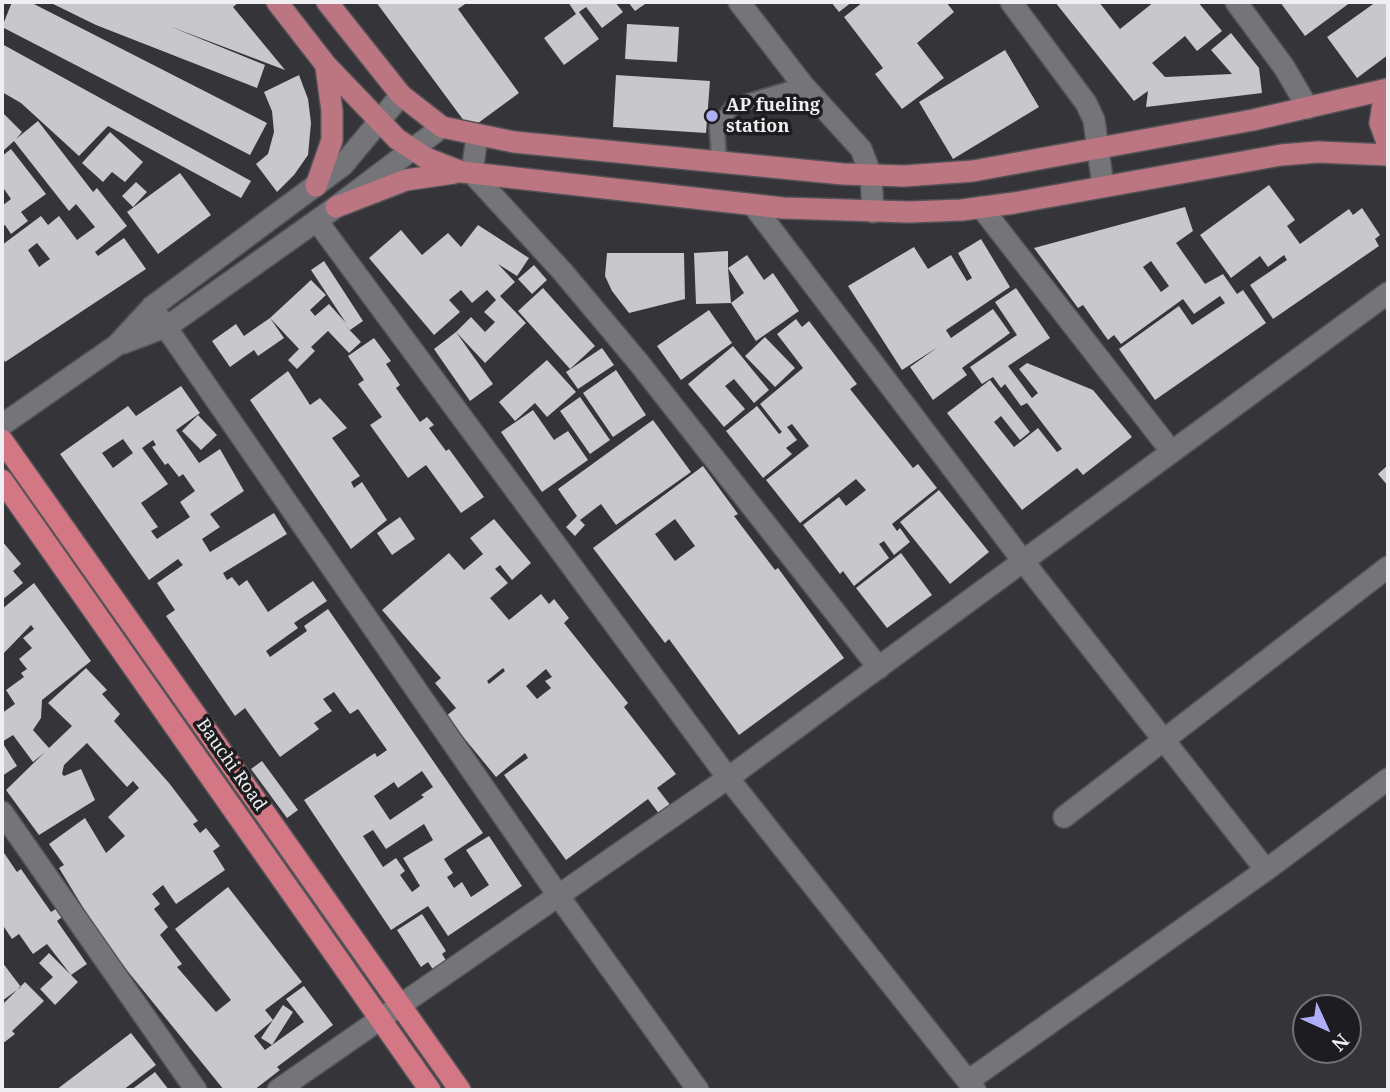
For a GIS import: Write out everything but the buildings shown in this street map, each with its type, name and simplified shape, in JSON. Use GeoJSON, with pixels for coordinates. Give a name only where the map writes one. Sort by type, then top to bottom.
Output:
{"type":"FeatureCollection","features":[{"type":"Feature","properties":{"kind":"highway","name":"Bauchi Road"},"geometry":{"type":"LineString","coordinates":[[2,440],[460,1090]]}},
{"type":"Feature","properties":{"kind":"highway","name":"Bauchi Road"},"geometry":{"type":"LineString","coordinates":[[2,480],[430,1090]]}},
{"type":"Feature","properties":{"kind":"main road"},"geometry":{"type":"LineString","coordinates":[[277,2],[326,65],[380,123],[412,150],[467,172]]}},
{"type":"Feature","properties":{"kind":"main road"},"geometry":{"type":"LineString","coordinates":[[327,2],[401,96],[442,127],[477,136],[871,175],[973,171],[1388,92]]}},
{"type":"Feature","properties":{"kind":"main road"},"geometry":{"type":"LineString","coordinates":[[316,186],[332,140],[332,111],[326,65]]}},
{"type":"Feature","properties":{"kind":"main road"},"geometry":{"type":"LineString","coordinates":[[1388,92],[1382,104],[1380,123],[1388,145]]}},
{"type":"Feature","properties":{"kind":"main road"},"geometry":{"type":"LineString","coordinates":[[336,207],[406,180],[467,172],[753,205],[873,212],[981,207],[1281,155],[1318,152],[1388,155]]}},
{"type":"Feature","properties":{"kind":"street"},"geometry":{"type":"LineString","coordinates":[[739,2],[803,85],[861,149],[871,175],[873,212]]}},
{"type":"Feature","properties":{"kind":"street"},"geometry":{"type":"LineString","coordinates":[[1011,2],[1086,103],[1094,120],[1103,186]]}},
{"type":"Feature","properties":{"kind":"street"},"geometry":{"type":"LineString","coordinates":[[1236,2],[1284,67],[1308,108]]}},
{"type":"Feature","properties":{"kind":"street"},"geometry":{"type":"LineString","coordinates":[[2,425],[117,345],[152,307],[344,164],[401,96]]}},
{"type":"Feature","properties":{"kind":"street"},"geometry":{"type":"LineString","coordinates":[[117,345],[168,326],[336,207],[442,127]]}},
{"type":"Feature","properties":{"kind":"street"},"geometry":{"type":"LineString","coordinates":[[477,136],[467,172],[562,271],[639,363],[878,668]]}},
{"type":"Feature","properties":{"kind":"street"},"geometry":{"type":"LineString","coordinates":[[753,205],[1023,561],[1266,870]]}},
{"type":"Feature","properties":{"kind":"street"},"geometry":{"type":"LineString","coordinates":[[981,207],[1171,451]]}},
{"type":"Feature","properties":{"kind":"street"},"geometry":{"type":"LineString","coordinates":[[317,220],[728,778],[972,1086],[1388,779]]}},
{"type":"Feature","properties":{"kind":"street"},"geometry":{"type":"LineString","coordinates":[[278,1090],[560,898],[728,778],[1388,293]]}},
{"type":"Feature","properties":{"kind":"street"},"geometry":{"type":"LineString","coordinates":[[152,307],[168,326],[560,898],[698,1090]]}},
{"type":"Feature","properties":{"kind":"street"},"geometry":{"type":"LineString","coordinates":[[1064,817],[1388,567]]}},
{"type":"Feature","properties":{"kind":"street"},"geometry":{"type":"LineString","coordinates":[[2,812],[195,1090]]}},
{"type":"Feature","properties":{"kind":"lane"},"geometry":{"type":"LineString","coordinates":[[719,162],[717,127],[733,106],[803,85]]}},
{"type":"Feature","properties":{"kind":"place","name":"AP fueling station"},"geometry":{"type":"Point","coordinates":[712,116]}}]}
